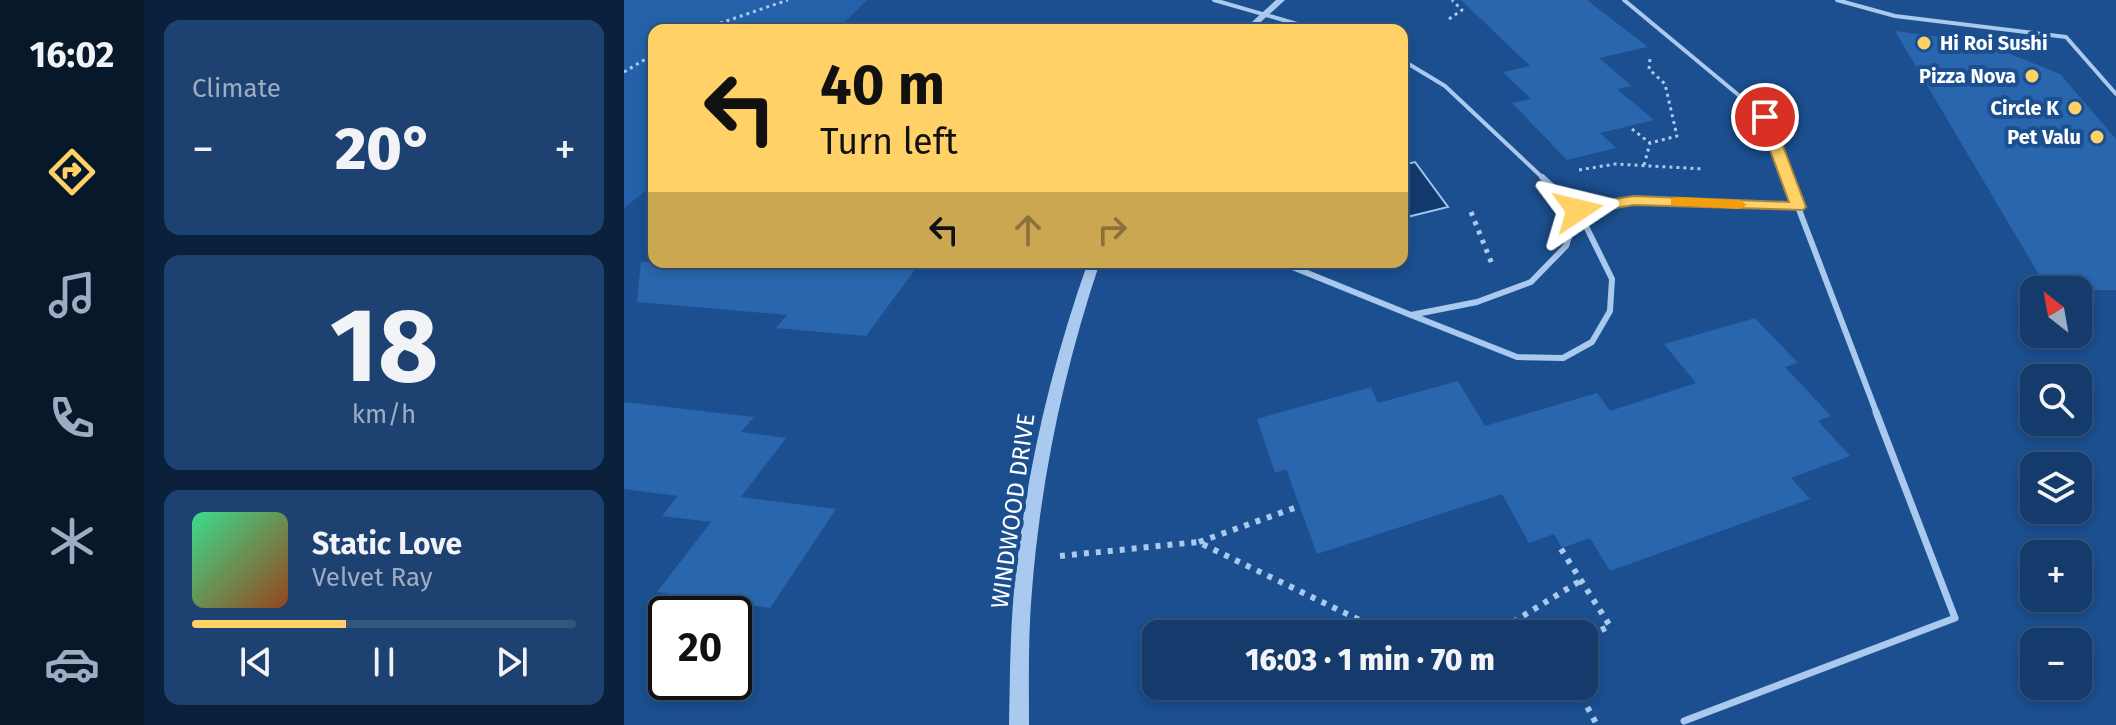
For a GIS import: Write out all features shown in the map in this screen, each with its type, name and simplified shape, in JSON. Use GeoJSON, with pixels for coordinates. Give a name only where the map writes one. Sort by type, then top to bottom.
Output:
{"type":"FeatureCollection","features":[{"type":"Feature","properties":{"kind":"street"},"geometry":{"type":"LineString","coordinates":[[1253,24],[1281,0]]}},
{"type":"Feature","properties":{"kind":"street","name":"WINDWOOD DRIVE"},"geometry":{"type":"LineString","coordinates":[[1019,725],[1023,592],[1042,444],[1071,325],[1092,268]]}},
{"type":"Feature","properties":{"kind":"lane"},"geometry":{"type":"LineString","coordinates":[[1214,0],[1299,24]]}},
{"type":"Feature","properties":{"kind":"lane"},"geometry":{"type":"LineString","coordinates":[[1624,0],[1765,117],[1955,618],[1684,721]]}},
{"type":"Feature","properties":{"kind":"lane"},"geometry":{"type":"LineString","coordinates":[[1837,0],[1895,16],[2066,37],[2116,94]]}},
{"type":"Feature","properties":{"kind":"lane"},"geometry":{"type":"LineString","coordinates":[[1295,268],[1517,357],[1563,358],[1592,342],[1610,311],[1612,279],[1578,210],[1445,86],[1408,64]]}},
{"type":"Feature","properties":{"kind":"lane"},"geometry":{"type":"LineString","coordinates":[[1578,210],[1634,200],[1798,207]]}},
{"type":"Feature","properties":{"kind":"lane"},"geometry":{"type":"LineString","coordinates":[[1411,315],[1477,302],[1531,282],[1566,246],[1578,210]]}},
{"type":"Feature","properties":{"kind":"path"},"geometry":{"type":"LineString","coordinates":[[718,24],[788,0]]}},
{"type":"Feature","properties":{"kind":"path"},"geometry":{"type":"LineString","coordinates":[[1449,19],[1462,10],[1452,0]]}},
{"type":"Feature","properties":{"kind":"path"},"geometry":{"type":"LineString","coordinates":[[1650,143],[1677,136],[1665,84],[1649,69],[1650,55],[1678,45]]}},
{"type":"Feature","properties":{"kind":"path"},"geometry":{"type":"LineString","coordinates":[[624,72],[648,58]]}},
{"type":"Feature","properties":{"kind":"path"},"geometry":{"type":"LineString","coordinates":[[1632,129],[1650,143]]}},
{"type":"Feature","properties":{"kind":"path"},"geometry":{"type":"LineString","coordinates":[[1644,165],[1650,143]]}},
{"type":"Feature","properties":{"kind":"path"},"geometry":{"type":"LineString","coordinates":[[1471,212],[1504,292]]}},
{"type":"Feature","properties":{"kind":"path"},"geometry":{"type":"LineString","coordinates":[[1027,560],[1198,542],[1300,506]]}},
{"type":"Feature","properties":{"kind":"path"},"geometry":{"type":"LineString","coordinates":[[1198,542],[1359,620]]}},
{"type":"Feature","properties":{"kind":"path"},"geometry":{"type":"LineString","coordinates":[[1561,549],[1610,626],[1598,632]]}},
{"type":"Feature","properties":{"kind":"path"},"geometry":{"type":"LineString","coordinates":[[1516,620],[1580,581]]}},
{"type":"Feature","properties":{"kind":"path"},"geometry":{"type":"LineString","coordinates":[[1584,700],[1597,725]]}},
{"type":"Feature","properties":{"kind":"shaded area"},"geometry":{"type":"Polygon","coordinates":[[[624,0],[867,0],[843,24],[648,24],[648,189],[624,208],[624,0]]]}},
{"type":"Feature","properties":{"kind":"shaded area"},"geometry":{"type":"Polygon","coordinates":[[[1415,162],[1448,207],[1408,217],[1408,164],[1415,162]]]}},
{"type":"Feature","properties":{"kind":"building"},"geometry":{"type":"Polygon","coordinates":[[[1461,0],[1587,0],[1648,47],[1599,58],[1632,86],[1617,89],[1654,120],[1600,133],[1616,148],[1567,160],[1512,103],[1531,99],[1503,72],[1530,66],[1461,0]]]}},
{"type":"Feature","properties":{"kind":"building"},"geometry":{"type":"Polygon","coordinates":[[[1895,31],[1980,42],[2060,74],[2116,139],[2116,290],[2092,290],[2092,276],[2040,276],[1895,31]]]}},
{"type":"Feature","properties":{"kind":"building"},"geometry":{"type":"Polygon","coordinates":[[[641,262],[648,262],[648,268],[916,268],[866,336],[776,328],[787,315],[637,302],[641,262]]]}},
{"type":"Feature","properties":{"kind":"building"},"geometry":{"type":"Polygon","coordinates":[[[1755,318],[1798,363],[1785,367],[1831,416],[1818,421],[1850,456],[1791,478],[1810,499],[1610,571],[1590,538],[1562,548],[1554,534],[1529,543],[1502,494],[1317,554],[1286,469],[1275,473],[1257,419],[1371,387],[1378,403],[1458,381],[1485,426],[1597,393],[1610,411],[1696,383],[1664,344],[1755,318]]]}},
{"type":"Feature","properties":{"kind":"building"},"geometry":{"type":"Polygon","coordinates":[[[624,402],[754,417],[741,432],[786,438],[741,497],[836,509],[770,608],[752,605],[752,596],[685,596],[657,592],[711,522],[662,516],[678,496],[624,489],[624,402]]]}},
{"type":"Feature","properties":{"kind":"slow traffic"},"geometry":{"type":"LineString","coordinates":[[1676,202],[1740,205]]}},
{"type":"Feature","properties":{"kind":"place","name":"Hi Roi Sushi"},"geometry":{"type":"Point","coordinates":[1924,43]}},
{"type":"Feature","properties":{"kind":"place","name":"Pizza Nova"},"geometry":{"type":"Point","coordinates":[2032,76]}},
{"type":"Feature","properties":{"kind":"place","name":"Circle K"},"geometry":{"type":"Point","coordinates":[2075,108]}},
{"type":"Feature","properties":{"kind":"place","name":"Pet Valu"},"geometry":{"type":"Point","coordinates":[2097,137]}},
{"type":"Feature","properties":{"kind":"route"},"geometry":{"type":"LineString","coordinates":[[1578,210],[1634,200],[1798,207],[1765,117]]}}]}
